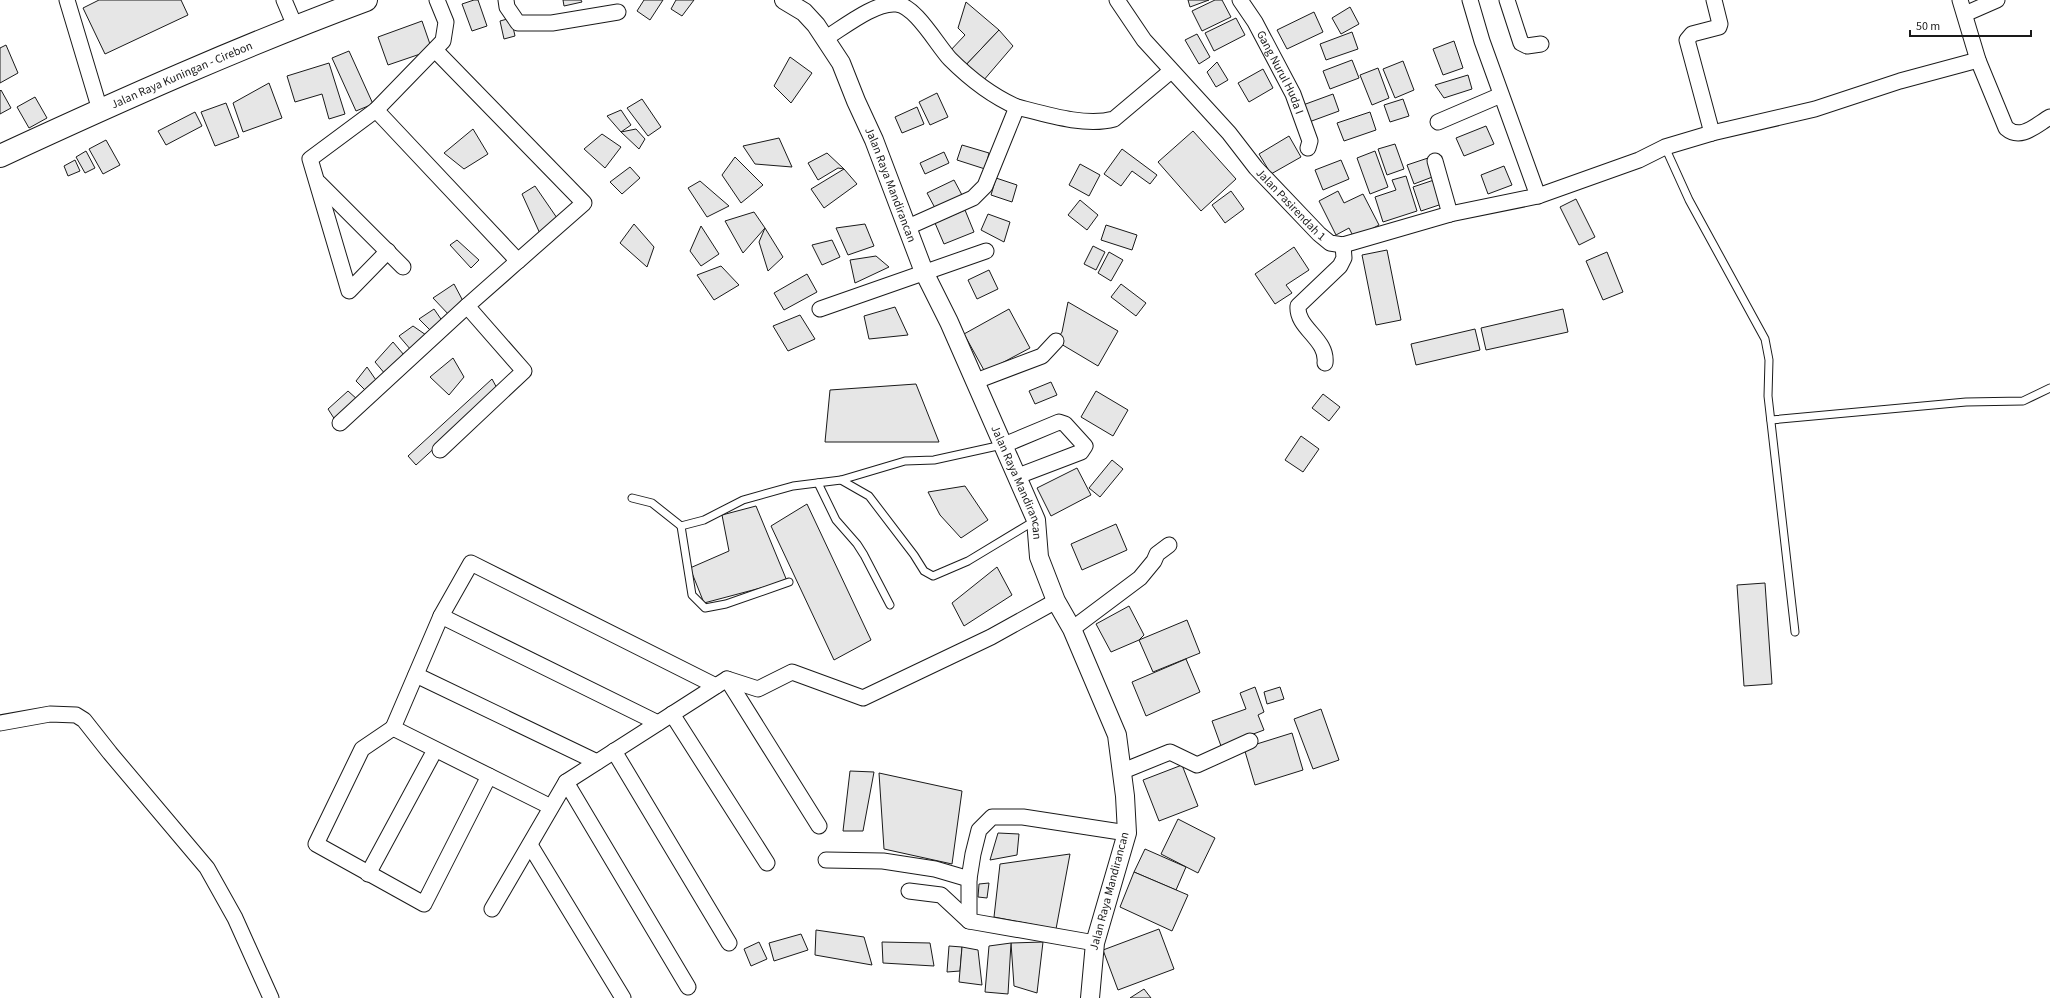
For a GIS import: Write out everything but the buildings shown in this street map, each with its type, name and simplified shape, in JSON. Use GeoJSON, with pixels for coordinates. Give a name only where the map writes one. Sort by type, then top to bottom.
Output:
{"type":"FeatureCollection","features":[{"type":"Feature","properties":{"kind":"highway","name":"Jalan Raya Kuningan - Cirebon"},"geometry":{"type":"LineString","coordinates":[[0,156],[100,110],[295,26],[366,0]]}},
{"type":"Feature","properties":{"kind":"street"},"geometry":{"type":"LineString","coordinates":[[67,0],[100,110]]}},
{"type":"Feature","properties":{"kind":"street"},"geometry":{"type":"LineString","coordinates":[[284,0],[295,26]]}},
{"type":"Feature","properties":{"kind":"street"},"geometry":{"type":"LineString","coordinates":[[388,251],[349,291],[310,159],[376,110],[443,41],[446,30],[446,22],[437,0]]}},
{"type":"Feature","properties":{"kind":"street"},"geometry":{"type":"LineString","coordinates":[[506,0],[507,7],[518,23],[552,23],[618,12]]}},
{"type":"Feature","properties":{"kind":"street","name":"Jalan Raya Mandirancan"},"geometry":{"type":"LineString","coordinates":[[784,0],[804,12],[826,38],[844,71],[874,140],[924,272],[976,381],[1018,476],[1036,520],[1039,557],[1056,601],[1072,629],[1117,735],[1123,771],[1127,833],[1095,943],[1090,998]]}},
{"type":"Feature","properties":{"kind":"street","name":"Jalan Pasirendah 1"},"geometry":{"type":"LineString","coordinates":[[1117,0],[1144,40],[1229,133],[1256,168],[1318,234],[1330,243],[1343,245],[1450,214],[1538,196],[1638,160],[1665,147],[1712,133],[1815,109],[1900,82],[1978,60]]}},
{"type":"Feature","properties":{"kind":"street","name":"Gang Nurul Huda I"},"geometry":{"type":"LineString","coordinates":[[1240,0],[1255,22],[1293,94],[1310,140],[1308,148]]}},
{"type":"Feature","properties":{"kind":"street"},"geometry":{"type":"LineString","coordinates":[[1470,0],[1501,95],[1538,196]]}},
{"type":"Feature","properties":{"kind":"street"},"geometry":{"type":"LineString","coordinates":[[1507,0],[1521,43],[1527,46],[1541,44]]}},
{"type":"Feature","properties":{"kind":"street"},"geometry":{"type":"LineString","coordinates":[[1712,133],[1687,40],[1692,34],[1719,27],[1720,24],[1714,0]]}},
{"type":"Feature","properties":{"kind":"street"},"geometry":{"type":"LineString","coordinates":[[1997,0],[1962,7],[1978,60],[1998,111],[2006,128],[2012,133],[2022,134],[2050,117]]}},
{"type":"Feature","properties":{"kind":"street"},"geometry":{"type":"LineString","coordinates":[[826,38],[856,19],[883,5],[895,3],[905,5],[930,33],[949,58],[969,76],[1004,101],[1016,107],[1052,116],[1103,122],[1114,119],[1171,71]]}},
{"type":"Feature","properties":{"kind":"street"},"geometry":{"type":"LineString","coordinates":[[340,423],[467,306],[584,203],[434,50]]}},
{"type":"Feature","properties":{"kind":"street"},"geometry":{"type":"LineString","coordinates":[[1438,122],[1501,95]]}},
{"type":"Feature","properties":{"kind":"street"},"geometry":{"type":"LineString","coordinates":[[908,227],[973,198],[980,192],[985,186],[1016,107]]}},
{"type":"Feature","properties":{"kind":"street"},"geometry":{"type":"LineString","coordinates":[[376,110],[518,261]]}},
{"type":"Feature","properties":{"kind":"street"},"geometry":{"type":"LineString","coordinates":[[1435,161],[1450,214]]}},
{"type":"Feature","properties":{"kind":"street"},"geometry":{"type":"LineString","coordinates":[[318,182],[404,266]]}},
{"type":"Feature","properties":{"kind":"street"},"geometry":{"type":"LineString","coordinates":[[1325,363],[1326,356],[1318,340],[1299,317],[1298,306],[1340,266],[1344,258],[1343,245]]}},
{"type":"Feature","properties":{"kind":"street"},"geometry":{"type":"LineString","coordinates":[[820,309],[986,251]]}},
{"type":"Feature","properties":{"kind":"street"},"geometry":{"type":"LineString","coordinates":[[440,450],[524,371],[467,306]]}},
{"type":"Feature","properties":{"kind":"street"},"geometry":{"type":"LineString","coordinates":[[976,381],[1042,356],[1056,341]]}},
{"type":"Feature","properties":{"kind":"street"},"geometry":{"type":"LineString","coordinates":[[1004,445],[1059,422],[1065,424],[1085,446],[1081,452],[1018,476]]}},
{"type":"Feature","properties":{"kind":"street"},"geometry":{"type":"LineString","coordinates":[[1072,629],[1140,578],[1157,554],[1169,545]]}},
{"type":"Feature","properties":{"kind":"street"},"geometry":{"type":"LineString","coordinates":[[489,776],[424,904],[316,844],[362,750],[393,728],[442,616],[471,563],[722,683],[758,689],[792,672],[863,698],[991,637],[1056,601]]}},
{"type":"Feature","properties":{"kind":"street"},"geometry":{"type":"LineString","coordinates":[[442,616],[658,723]]}},
{"type":"Feature","properties":{"kind":"street"},"geometry":{"type":"LineString","coordinates":[[416,675],[596,762]]}},
{"type":"Feature","properties":{"kind":"street"},"geometry":{"type":"LineString","coordinates":[[492,909],[566,782],[722,683]]}},
{"type":"Feature","properties":{"kind":"street"},"geometry":{"type":"LineString","coordinates":[[722,683],[819,826]]}},
{"type":"Feature","properties":{"kind":"street"},"geometry":{"type":"LineString","coordinates":[[0,723],[50,714],[76,715],[84,720],[207,868],[235,918],[271,998]]}},
{"type":"Feature","properties":{"kind":"street"},"geometry":{"type":"LineString","coordinates":[[672,714],[768,863]]}},
{"type":"Feature","properties":{"kind":"street"},"geometry":{"type":"LineString","coordinates":[[393,728],[551,807]]}},
{"type":"Feature","properties":{"kind":"street"},"geometry":{"type":"LineString","coordinates":[[1123,771],[1170,752],[1197,765],[1250,741]]}},
{"type":"Feature","properties":{"kind":"street"},"geometry":{"type":"LineString","coordinates":[[368,874],[435,750]]}},
{"type":"Feature","properties":{"kind":"street"},"geometry":{"type":"LineString","coordinates":[[614,751],[729,943]]}},
{"type":"Feature","properties":{"kind":"street"},"geometry":{"type":"LineString","coordinates":[[566,782],[688,987]]}},
{"type":"Feature","properties":{"kind":"street"},"geometry":{"type":"LineString","coordinates":[[969,921],[969,879],[973,854],[979,830],[992,817],[1023,817],[1127,833]]}},
{"type":"Feature","properties":{"kind":"street"},"geometry":{"type":"LineString","coordinates":[[530,844],[623,998]]}},
{"type":"Feature","properties":{"kind":"street"},"geometry":{"type":"LineString","coordinates":[[826,860],[883,861],[935,869],[969,879]]}},
{"type":"Feature","properties":{"kind":"street"},"geometry":{"type":"LineString","coordinates":[[909,891],[941,895],[969,921],[1095,943]]}},
{"type":"Feature","properties":{"kind":"lane"},"geometry":{"type":"LineString","coordinates":[[1665,147],[1689,200],[1765,339],[1770,360],[1768,396],[1770,420],[1795,632]]}},
{"type":"Feature","properties":{"kind":"lane"},"geometry":{"type":"LineString","coordinates":[[1770,420],[1966,402],[2023,401],[2050,388]]}},
{"type":"Feature","properties":{"kind":"lane"},"geometry":{"type":"LineString","coordinates":[[681,526],[704,520],[743,500],[793,486],[841,480],[905,461],[934,460],[1004,445]]}},
{"type":"Feature","properties":{"kind":"lane"},"geometry":{"type":"LineString","coordinates":[[841,480],[869,496],[914,555],[924,571],[933,576],[968,561],[1036,520]]}},
{"type":"Feature","properties":{"kind":"lane"},"geometry":{"type":"LineString","coordinates":[[818,484],[836,520],[857,544],[890,604]]}},
{"type":"Feature","properties":{"kind":"lane"},"geometry":{"type":"LineString","coordinates":[[632,498],[652,503],[681,526],[692,595],[705,608],[726,604],[789,582]]}}]}
